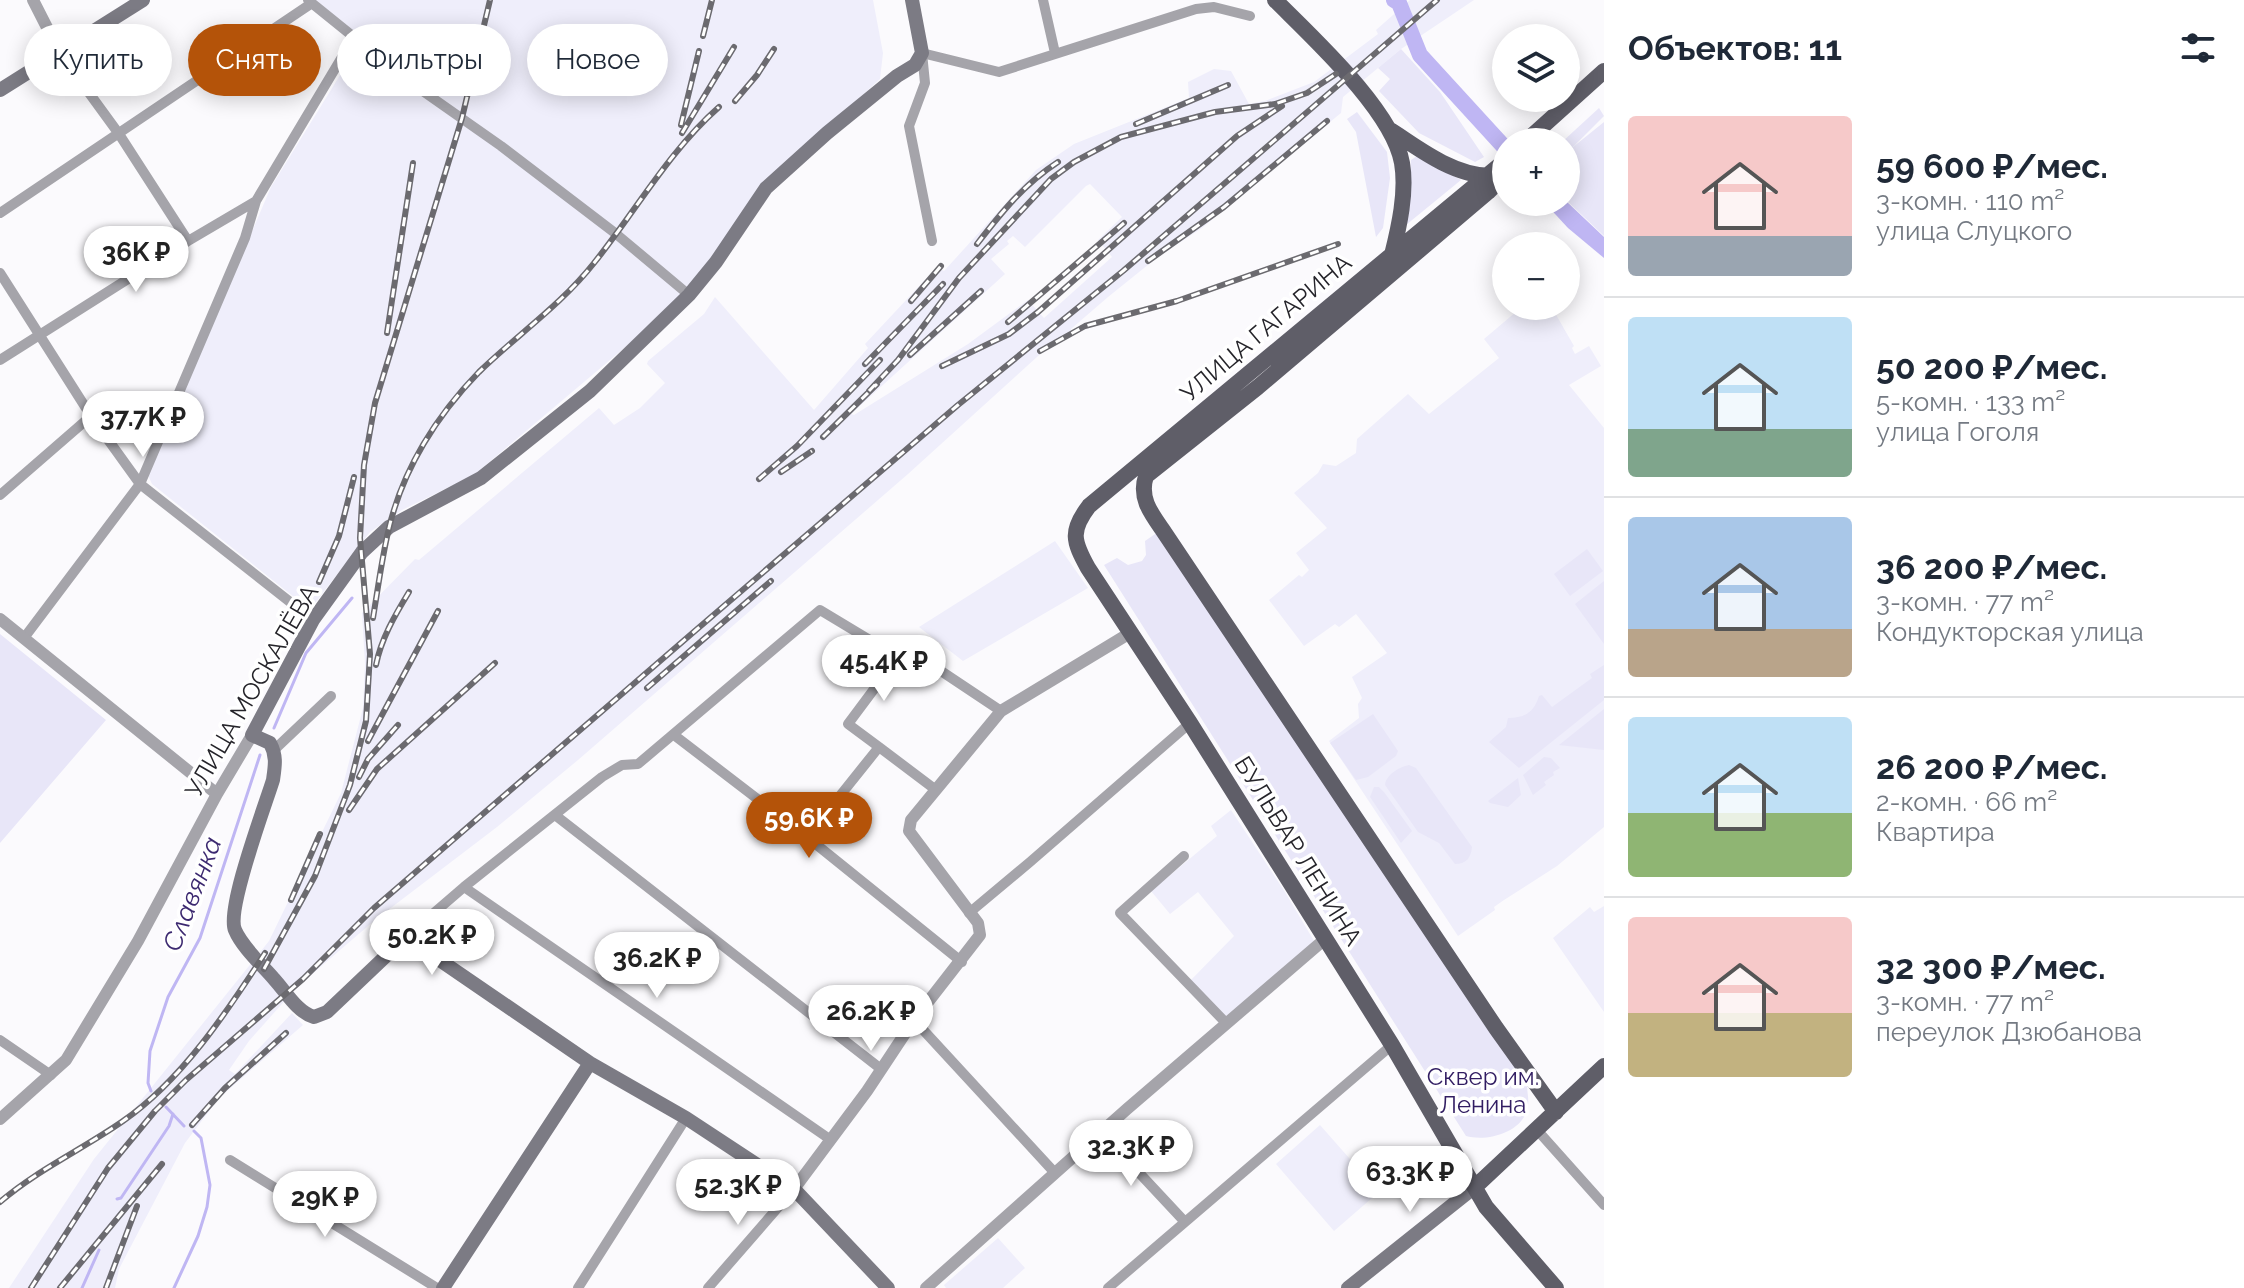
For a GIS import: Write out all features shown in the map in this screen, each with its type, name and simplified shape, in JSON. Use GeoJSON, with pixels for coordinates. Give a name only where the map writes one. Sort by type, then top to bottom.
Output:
{"type":"FeatureCollection","features":[{"type":"Feature","properties":{"kind":"main road"},"geometry":{"type":"LineString","coordinates":[[105,24],[143,0]]}},
{"type":"Feature","properties":{"kind":"main road"},"geometry":{"type":"LineString","coordinates":[[912,0],[922,53]]}},
{"type":"Feature","properties":{"kind":"main road"},"geometry":{"type":"LineString","coordinates":[[1275,0],[1321,47],[1392,131],[1468,173],[1492,171]]}},
{"type":"Feature","properties":{"kind":"main road","name":"УЛИЦА МОСКАЛЁВА"},"geometry":{"type":"LineString","coordinates":[[252,735],[313,620],[362,552],[389,527],[481,478],[590,391],[689,295],[716,262],[766,188],[827,133],[915,65],[922,53]]}},
{"type":"Feature","properties":{"kind":"main road"},"geometry":{"type":"LineString","coordinates":[[1541,128],[1604,71]]}},
{"type":"Feature","properties":{"kind":"main road"},"geometry":{"type":"LineString","coordinates":[[0,90],[24,75]]}},
{"type":"Feature","properties":{"kind":"main road"},"geometry":{"type":"LineString","coordinates":[[1556,128],[1604,85]]}},
{"type":"Feature","properties":{"kind":"main road"},"geometry":{"type":"LineString","coordinates":[[1386,280],[1393,252],[1403,172],[1392,131]]}},
{"type":"Feature","properties":{"kind":"main road","name":"УЛИЦА ГАГАРИНА"},"geometry":{"type":"LineString","coordinates":[[1077,543],[1076,523],[1089,506],[1393,252],[1492,176]]}},
{"type":"Feature","properties":{"kind":"main road","name":"УЛИЦА ГАГАРИНА"},"geometry":{"type":"LineString","coordinates":[[1492,178],[1386,280],[1146,476],[1143,485],[1149,509],[1162,529],[1504,1040],[1556,1112]]}},
{"type":"Feature","properties":{"kind":"main road","name":"БУЛЬВАР ЛЕНИНА"},"geometry":{"type":"LineString","coordinates":[[1077,543],[1088,568],[1190,723],[1392,1045],[1486,1207],[1556,1288]]}},
{"type":"Feature","properties":{"kind":"main road"},"geometry":{"type":"LineString","coordinates":[[252,735],[270,743],[276,763],[235,909],[234,928],[299,1008],[314,1017],[327,1012],[406,937],[590,1063],[686,1118],[794,1189],[888,1288]]}},
{"type":"Feature","properties":{"kind":"main road"},"geometry":{"type":"LineString","coordinates":[[443,1288],[590,1063]]}},
{"type":"Feature","properties":{"kind":"main road"},"geometry":{"type":"LineString","coordinates":[[1348,1288],[1476,1186],[1604,1066]]}},
{"type":"Feature","properties":{"kind":"street"},"geometry":{"type":"LineString","coordinates":[[33,0],[45,24]]}},
{"type":"Feature","properties":{"kind":"street"},"geometry":{"type":"LineString","coordinates":[[1043,0],[1055,53]]}},
{"type":"Feature","properties":{"kind":"street"},"geometry":{"type":"LineString","coordinates":[[0,213],[310,2],[338,24]]}},
{"type":"Feature","properties":{"kind":"street"},"geometry":{"type":"LineString","coordinates":[[932,241],[909,126],[925,83],[922,53],[999,72],[1196,9],[1214,7],[1250,16]]}},
{"type":"Feature","properties":{"kind":"street"},"geometry":{"type":"LineString","coordinates":[[24,638],[140,484],[245,238],[256,201],[337,65]]}},
{"type":"Feature","properties":{"kind":"street"},"geometry":{"type":"LineString","coordinates":[[91,96],[188,241]]}},
{"type":"Feature","properties":{"kind":"street"},"geometry":{"type":"LineString","coordinates":[[429,96],[538,174],[689,295]]}},
{"type":"Feature","properties":{"kind":"street"},"geometry":{"type":"LineString","coordinates":[[0,360],[256,201]]}},
{"type":"Feature","properties":{"kind":"street"},"geometry":{"type":"LineString","coordinates":[[0,273],[91,416],[140,484],[313,620]]}},
{"type":"Feature","properties":{"kind":"street"},"geometry":{"type":"LineString","coordinates":[[0,495],[91,416]]}},
{"type":"Feature","properties":{"kind":"street"},"geometry":{"type":"LineString","coordinates":[[406,937],[602,777],[622,765],[638,764],[820,610],[898,657]]}},
{"type":"Feature","properties":{"kind":"street"},"geometry":{"type":"LineString","coordinates":[[0,619],[217,794]]}},
{"type":"Feature","properties":{"kind":"street"},"geometry":{"type":"LineString","coordinates":[[708,1288],[794,1189],[914,1020],[980,935],[980,927],[909,831],[911,820],[1001,711],[1130,633]]}},
{"type":"Feature","properties":{"kind":"street"},"geometry":{"type":"LineString","coordinates":[[936,790],[848,724],[898,657],[908,649],[1001,711]]}},
{"type":"Feature","properties":{"kind":"street"},"geometry":{"type":"LineString","coordinates":[[274,750],[331,696]]}},
{"type":"Feature","properties":{"kind":"street"},"geometry":{"type":"LineString","coordinates":[[969,913],[1190,723]]}},
{"type":"Feature","properties":{"kind":"street","name":"УЛИЦА МОСКАЛЁВА"},"geometry":{"type":"LineString","coordinates":[[0,1119],[66,1060],[138,941],[252,735]]}},
{"type":"Feature","properties":{"kind":"street"},"geometry":{"type":"LineString","coordinates":[[674,735],[962,962]]}},
{"type":"Feature","properties":{"kind":"street"},"geometry":{"type":"LineString","coordinates":[[807,837],[879,747]]}},
{"type":"Feature","properties":{"kind":"street"},"geometry":{"type":"LineString","coordinates":[[555,815],[881,1069]]}},
{"type":"Feature","properties":{"kind":"street"},"geometry":{"type":"LineString","coordinates":[[1184,856],[1120,913],[1226,1023]]}},
{"type":"Feature","properties":{"kind":"street"},"geometry":{"type":"LineString","coordinates":[[464,887],[831,1140]]}},
{"type":"Feature","properties":{"kind":"street"},"geometry":{"type":"LineString","coordinates":[[926,1288],[1325,939]]}},
{"type":"Feature","properties":{"kind":"street"},"geometry":{"type":"LineString","coordinates":[[914,1020],[1055,1173]]}},
{"type":"Feature","properties":{"kind":"street"},"geometry":{"type":"LineString","coordinates":[[0,1040],[51,1075]]}},
{"type":"Feature","properties":{"kind":"street"},"geometry":{"type":"LineString","coordinates":[[1108,1288],[1392,1045]]}},
{"type":"Feature","properties":{"kind":"street"},"geometry":{"type":"LineString","coordinates":[[578,1288],[686,1118]]}},
{"type":"Feature","properties":{"kind":"street"},"geometry":{"type":"LineString","coordinates":[[1538,1131],[1604,1205]]}},
{"type":"Feature","properties":{"kind":"street"},"geometry":{"type":"LineString","coordinates":[[1101,1132],[1185,1222]]}},
{"type":"Feature","properties":{"kind":"street"},"geometry":{"type":"LineString","coordinates":[[230,1160],[437,1288]]}},
{"type":"Feature","properties":{"kind":"shaded area"},"geometry":{"type":"Polygon","coordinates":[[[315,0],[873,0],[883,53],[880,79],[722,242],[695,280],[636,338],[474,475],[402,510],[370,532],[315,603],[304,605],[152,484],[148,475],[271,187],[337,80],[337,96],[511,96],[511,24],[345,24],[315,0]]]}},
{"type":"Feature","properties":{"kind":"shaded area"},"geometry":{"type":"Polygon","coordinates":[[[1410,0],[1474,0],[1401,49],[1343,97],[1341,113],[1202,228],[1159,256],[1108,297],[1071,329],[1072,334],[1048,347],[908,474],[578,760],[497,827],[375,920],[296,988],[249,1041],[229,1070],[235,1074],[292,1013],[303,1025],[219,1098],[185,1143],[119,1269],[115,1288],[9,1288],[94,1159],[269,941],[341,793],[363,708],[365,664],[362,613],[415,559],[419,560],[599,408],[614,425],[640,408],[665,383],[647,364],[648,361],[704,314],[715,297],[814,410],[868,348],[865,344],[937,267],[944,271],[1036,170],[1074,144],[1189,98],[1188,82],[1214,69],[1231,71],[1249,104],[1265,101],[1314,82],[1378,34],[1376,30],[1410,0]],[[1090,184],[1025,247],[1013,236],[1007,241],[1009,244],[991,259],[1005,274],[851,414],[968,344],[1028,300],[1044,318],[1112,257],[1098,240],[1122,217],[1090,184]]]}},
{"type":"Feature","properties":{"kind":"shaded area"},"geometry":{"type":"Polygon","coordinates":[[[1580,214],[1604,237],[1604,258],[1580,238],[1580,232],[1568,228],[1557,216],[1580,214]]]}},
{"type":"Feature","properties":{"kind":"shaded area"},"geometry":{"type":"Polygon","coordinates":[[[1506,320],[1559,320],[1574,346],[1575,354],[1589,346],[1601,366],[1569,385],[1604,428],[1604,827],[1557,866],[1494,907],[1495,910],[1458,936],[1329,741],[1359,718],[1358,704],[1362,698],[1352,677],[1387,653],[1356,614],[1339,627],[1335,624],[1304,646],[1269,600],[1309,570],[1296,553],[1327,528],[1294,493],[1318,473],[1323,464],[1336,466],[1356,453],[1357,439],[1408,394],[1429,414],[1499,358],[1484,339],[1506,320]]]}},
{"type":"Feature","properties":{"kind":"shaded area"},"geometry":{"type":"Polygon","coordinates":[[[1055,541],[1088,588],[963,661],[919,627],[1055,541]]]}},
{"type":"Feature","properties":{"kind":"shaded area"},"geometry":{"type":"Polygon","coordinates":[[[1231,810],[1317,946],[1228,1025],[1189,982],[1234,936],[1198,892],[1170,914],[1151,891],[1217,836],[1211,826],[1231,810]]]}},
{"type":"Feature","properties":{"kind":"shaded area"},"geometry":{"type":"Polygon","coordinates":[[[1604,906],[1604,1012],[1553,938],[1590,907],[1594,912],[1604,906]]]}},
{"type":"Feature","properties":{"kind":"shaded area"},"geometry":{"type":"Polygon","coordinates":[[[1320,1125],[1379,1192],[1334,1231],[1276,1164],[1320,1125]]]}},
{"type":"Feature","properties":{"kind":"shaded area"},"geometry":{"type":"Polygon","coordinates":[[[998,1238],[1025,1268],[1003,1288],[946,1288],[944,1285],[998,1238]]]}},
{"type":"Feature","properties":{"kind":"green space"},"geometry":{"type":"Polygon","coordinates":[[[1401,49],[1440,92],[1484,157],[1475,162],[1419,133],[1379,91],[1390,79],[1378,68],[1401,49]]]}},
{"type":"Feature","properties":{"kind":"green space"},"geometry":{"type":"Polygon","coordinates":[[[1599,108],[1604,116],[1580,140],[1580,128],[1577,128],[1599,108]]]}},
{"type":"Feature","properties":{"kind":"green space"},"geometry":{"type":"Polygon","coordinates":[[[1357,112],[1387,152],[1390,178],[1383,228],[1376,237],[1356,132],[1347,119],[1357,112]]]}},
{"type":"Feature","properties":{"kind":"green space"},"geometry":{"type":"Polygon","coordinates":[[[1604,122],[1604,236],[1580,213],[1580,141],[1604,122]]]}},
{"type":"Feature","properties":{"kind":"green space"},"geometry":{"type":"Polygon","coordinates":[[[1417,156],[1461,180],[1406,225],[1411,160],[1417,156]]]}},
{"type":"Feature","properties":{"kind":"green space","name":"Сквер им. Ленина"},"geometry":{"type":"Polygon","coordinates":[[[1158,532],[1527,1085],[1525,1114],[1513,1128],[1494,1136],[1466,1136],[1104,565],[1117,558],[1128,565],[1142,561],[1146,555],[1145,541],[1158,532]]]}},
{"type":"Feature","properties":{"kind":"green space"},"geometry":{"type":"Polygon","coordinates":[[[1587,549],[1603,571],[1570,596],[1554,574],[1587,549]]]}},
{"type":"Feature","properties":{"kind":"green space"},"geometry":{"type":"Polygon","coordinates":[[[1604,581],[1604,644],[1575,604],[1604,581]]]}},
{"type":"Feature","properties":{"kind":"green space"},"geometry":{"type":"Polygon","coordinates":[[[0,634],[106,720],[0,843],[0,634]]]}},
{"type":"Feature","properties":{"kind":"green space"},"geometry":{"type":"Polygon","coordinates":[[[1604,665],[1604,700],[1519,768],[1489,742],[1506,727],[1508,718],[1519,717],[1531,710],[1539,696],[1542,695],[1552,707],[1592,678],[1590,674],[1604,665]]]}},
{"type":"Feature","properties":{"kind":"green space"},"geometry":{"type":"Polygon","coordinates":[[[1604,709],[1604,750],[1559,745],[1604,709]]]}},
{"type":"Feature","properties":{"kind":"green space"},"geometry":{"type":"Polygon","coordinates":[[[1373,714],[1398,751],[1396,756],[1368,777],[1356,780],[1330,743],[1373,714]]]}},
{"type":"Feature","properties":{"kind":"green space"},"geometry":{"type":"Polygon","coordinates":[[[1544,757],[1551,758],[1560,768],[1533,795],[1523,775],[1544,757]]]}},
{"type":"Feature","properties":{"kind":"green space"},"geometry":{"type":"Polygon","coordinates":[[[1409,765],[1416,768],[1472,847],[1465,862],[1455,864],[1439,843],[1418,832],[1385,785],[1394,772],[1409,765]]]}},
{"type":"Feature","properties":{"kind":"green space"},"geometry":{"type":"Polygon","coordinates":[[[1518,778],[1521,795],[1508,807],[1488,801],[1518,778]]]}},
{"type":"Feature","properties":{"kind":"green space"},"geometry":{"type":"Polygon","coordinates":[[[1374,787],[1384,792],[1412,831],[1401,843],[1370,797],[1374,787]]]}},
{"type":"Feature","properties":{"kind":"waterway"},"geometry":{"type":"LineString","coordinates":[[1394,0],[1399,3],[1420,55],[1492,134]]}},
{"type":"Feature","properties":{"kind":"waterway","name":"Славянка"},"geometry":{"type":"LineString","coordinates":[[274,728],[306,653],[352,598]]}},
{"type":"Feature","properties":{"kind":"waterway","name":"Славянка"},"geometry":{"type":"LineString","coordinates":[[151,1091],[148,1083],[150,1051],[168,997],[200,938],[260,755]]}},
{"type":"Feature","properties":{"kind":"waterway","name":"Славянка"},"geometry":{"type":"LineString","coordinates":[[166,1107],[184,1126]]}},
{"type":"Feature","properties":{"kind":"waterway"},"geometry":{"type":"LineString","coordinates":[[117,1199],[121,1198],[169,1126],[173,1114]]}},
{"type":"Feature","properties":{"kind":"waterway","name":"Славянка"},"geometry":{"type":"LineString","coordinates":[[174,1288],[198,1236],[210,1185],[201,1138],[194,1131]]}},
{"type":"Feature","properties":{"kind":"waterway"},"geometry":{"type":"LineString","coordinates":[[82,1288],[99,1250]]}},
{"type":"Feature","properties":{"kind":"railway"},"geometry":{"type":"LineString","coordinates":[[264,969],[315,876],[350,785],[366,721],[370,654],[360,538],[364,465],[375,403],[462,118],[490,0]]}},
{"type":"Feature","properties":{"kind":"railway"},"geometry":{"type":"LineString","coordinates":[[703,36],[712,0]]}},
{"type":"Feature","properties":{"kind":"railway"},"geometry":{"type":"LineString","coordinates":[[31,1288],[108,1168],[155,1111],[186,1080],[303,979],[374,908],[696,630],[958,405],[1123,271],[1437,0]]}},
{"type":"Feature","properties":{"kind":"railway"},"geometry":{"type":"LineString","coordinates":[[682,133],[734,47]]}},
{"type":"Feature","properties":{"kind":"railway"},"geometry":{"type":"LineString","coordinates":[[735,101],[774,49]]}},
{"type":"Feature","properties":{"kind":"railway"},"geometry":{"type":"LineString","coordinates":[[681,125],[699,51]]}},
{"type":"Feature","properties":{"kind":"railway"},"geometry":{"type":"LineString","coordinates":[[869,391],[898,360],[959,278],[1051,179],[1074,162],[1121,137],[1215,112],[1275,104],[1307,93],[1336,74]]}},
{"type":"Feature","properties":{"kind":"railway"},"geometry":{"type":"LineString","coordinates":[[1136,124],[1228,85]]}},
{"type":"Feature","properties":{"kind":"railway"},"geometry":{"type":"LineString","coordinates":[[942,366],[1009,334],[1038,312],[1237,136],[1282,106]]}},
{"type":"Feature","properties":{"kind":"railway"},"geometry":{"type":"LineString","coordinates":[[373,618],[395,506],[413,464],[436,425],[479,372],[581,278],[668,162],[719,107]]}},
{"type":"Feature","properties":{"kind":"railway"},"geometry":{"type":"LineString","coordinates":[[1148,261],[1224,207],[1327,121]]}},
{"type":"Feature","properties":{"kind":"railway"},"geometry":{"type":"LineString","coordinates":[[977,244],[1024,189],[1058,162]]}},
{"type":"Feature","properties":{"kind":"railway"},"geometry":{"type":"LineString","coordinates":[[387,333],[413,163]]}},
{"type":"Feature","properties":{"kind":"railway"},"geometry":{"type":"LineString","coordinates":[[1008,322],[1124,223]]}},
{"type":"Feature","properties":{"kind":"railway"},"geometry":{"type":"LineString","coordinates":[[1040,351],[1085,326],[1177,301],[1338,244]]}},
{"type":"Feature","properties":{"kind":"railway"},"geometry":{"type":"LineString","coordinates":[[911,301],[941,266]]}},
{"type":"Feature","properties":{"kind":"railway"},"geometry":{"type":"LineString","coordinates":[[865,364],[943,284]]}},
{"type":"Feature","properties":{"kind":"railway"},"geometry":{"type":"LineString","coordinates":[[910,355],[981,291]]}},
{"type":"Feature","properties":{"kind":"railway"},"geometry":{"type":"LineString","coordinates":[[759,479],[797,446],[880,360]]}},
{"type":"Feature","properties":{"kind":"railway"},"geometry":{"type":"LineString","coordinates":[[823,437],[877,384]]}},
{"type":"Feature","properties":{"kind":"railway"},"geometry":{"type":"LineString","coordinates":[[781,472],[812,451]]}},
{"type":"Feature","properties":{"kind":"railway"},"geometry":{"type":"LineString","coordinates":[[319,582],[339,536],[354,477]]}},
{"type":"Feature","properties":{"kind":"railway"},"geometry":{"type":"LineString","coordinates":[[647,688],[771,581]]}},
{"type":"Feature","properties":{"kind":"railway"},"geometry":{"type":"LineString","coordinates":[[376,665],[385,637],[409,592]]}},
{"type":"Feature","properties":{"kind":"railway"},"geometry":{"type":"LineString","coordinates":[[368,741],[438,611]]}},
{"type":"Feature","properties":{"kind":"railway"},"geometry":{"type":"LineString","coordinates":[[349,810],[377,769],[495,663]]}},
{"type":"Feature","properties":{"kind":"railway"},"geometry":{"type":"LineString","coordinates":[[359,777],[368,759],[398,725]]}},
{"type":"Feature","properties":{"kind":"railway"},"geometry":{"type":"LineString","coordinates":[[291,900],[320,834]]}},
{"type":"Feature","properties":{"kind":"railway"},"geometry":{"type":"LineString","coordinates":[[0,1202],[144,1105],[202,1044],[265,953]]}},
{"type":"Feature","properties":{"kind":"railway"},"geometry":{"type":"LineString","coordinates":[[192,1125],[225,1088],[286,1033]]}},
{"type":"Feature","properties":{"kind":"railway"},"geometry":{"type":"LineString","coordinates":[[60,1288],[162,1164]]}},
{"type":"Feature","properties":{"kind":"railway"},"geometry":{"type":"LineString","coordinates":[[106,1288],[137,1206]]}}]}
